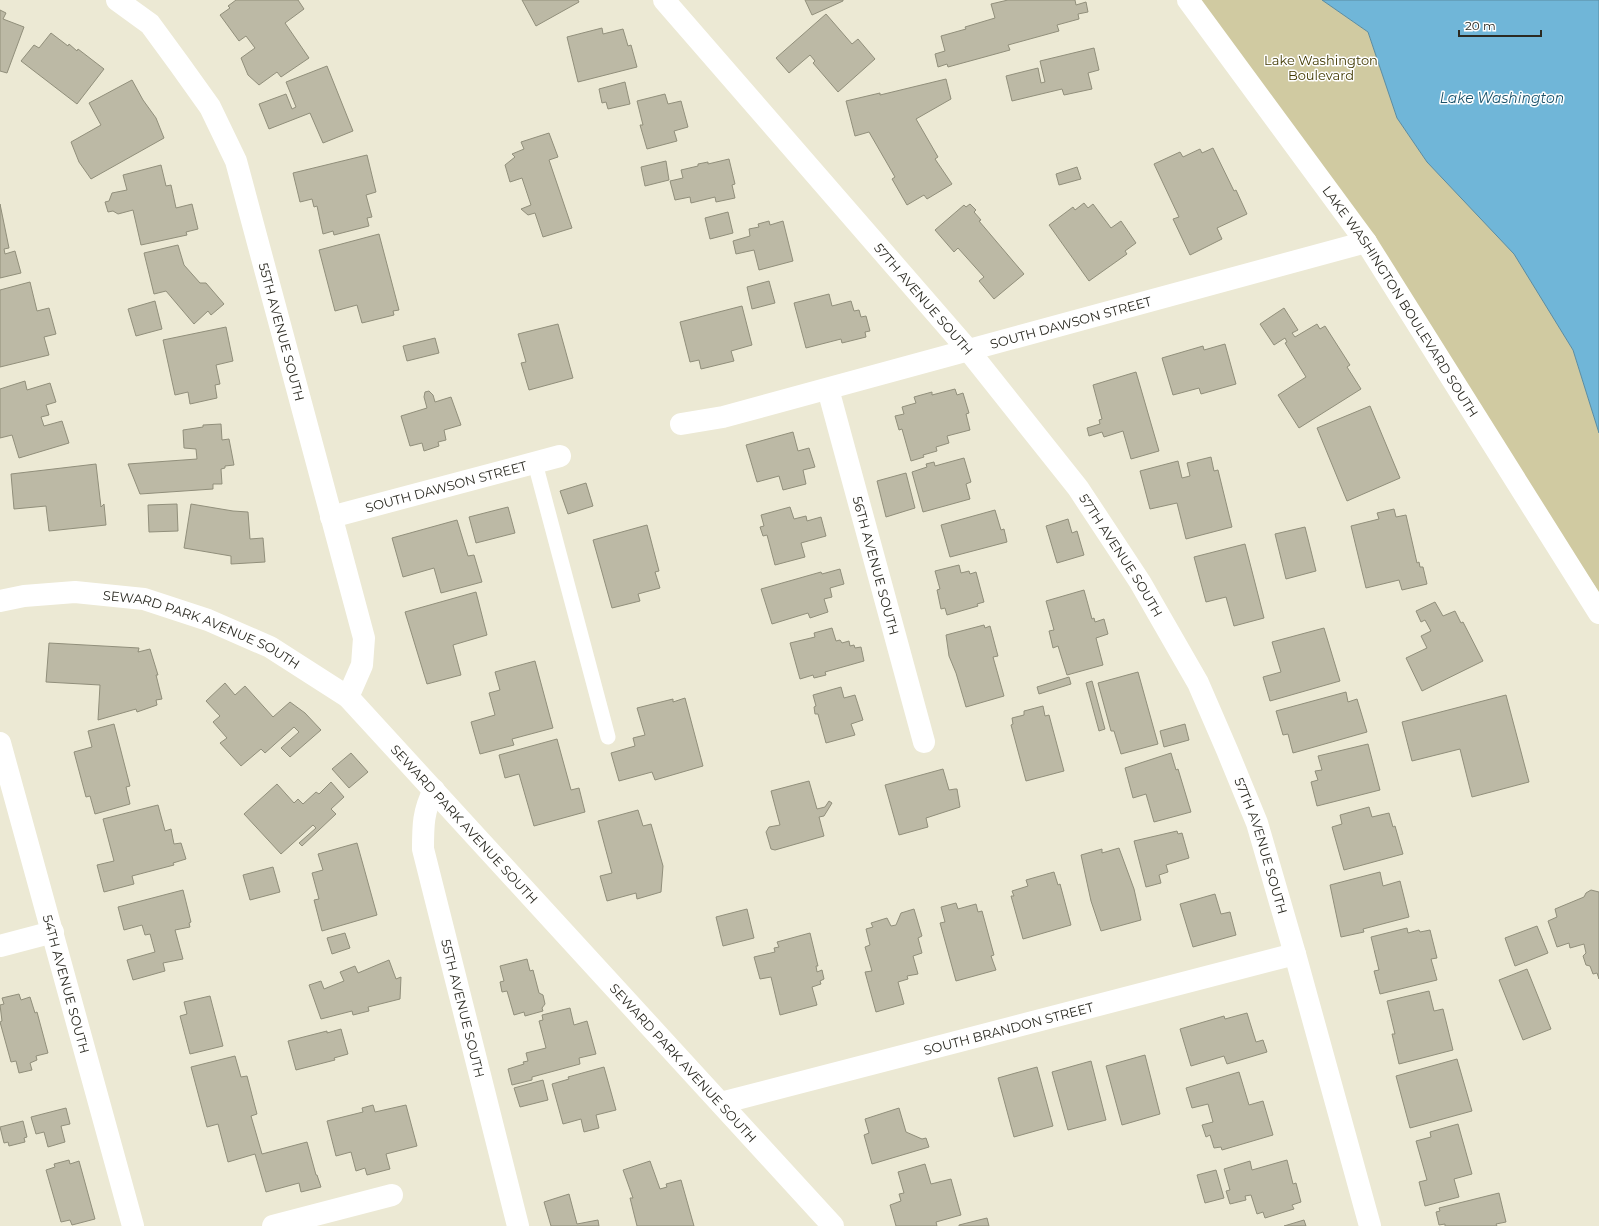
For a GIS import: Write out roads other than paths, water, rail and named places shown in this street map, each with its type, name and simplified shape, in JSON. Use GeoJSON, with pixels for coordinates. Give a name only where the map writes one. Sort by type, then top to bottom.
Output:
{"type":"FeatureCollection","features":[{"type":"Feature","properties":{"kind":"street","name":"55TH AVENUE SOUTH"},"geometry":{"type":"LineString","coordinates":[[117,0],[150,24],[210,107],[236,161],[364,638],[362,665],[348,698]]}},
{"type":"Feature","properties":{"kind":"street","name":"57TH AVENUE SOUTH"},"geometry":{"type":"LineString","coordinates":[[664,0],[969,351],[1078,488],[1140,582],[1198,683],[1257,823],[1295,954],[1370,1226]]}},
{"type":"Feature","properties":{"kind":"street","name":"LAKE WASHINGTON BOULEVARD SOUTH"},"geometry":{"type":"LineString","coordinates":[[1188,0],[1366,242],[1599,613]]}},
{"type":"Feature","properties":{"kind":"street","name":"SOUTH DAWSON STREET"},"geometry":{"type":"LineString","coordinates":[[681,424],[724,418],[1366,242]]}},
{"type":"Feature","properties":{"kind":"street","name":"56TH AVENUE SOUTH"},"geometry":{"type":"LineString","coordinates":[[828,389],[924,742]]}},
{"type":"Feature","properties":{"kind":"street","name":"SOUTH DAWSON STREET"},"geometry":{"type":"LineString","coordinates":[[331,517],[560,456]]}},
{"type":"Feature","properties":{"kind":"street","name":"SEWARD PARK AVENUE SOUTH"},"geometry":{"type":"LineString","coordinates":[[0,601],[24,596],[75,592],[144,599],[208,620],[270,648],[348,698],[833,1226]]}},
{"type":"Feature","properties":{"kind":"street","name":"54TH AVENUE SOUTH"},"geometry":{"type":"LineString","coordinates":[[2,756],[53,932],[133,1226]]}},
{"type":"Feature","properties":{"kind":"street","name":"55TH AVENUE SOUTH"},"geometry":{"type":"LineString","coordinates":[[434,790],[428,801],[423,821],[423,849],[518,1226]]}},
{"type":"Feature","properties":{"kind":"street"},"geometry":{"type":"LineString","coordinates":[[0,946],[53,932]]}},
{"type":"Feature","properties":{"kind":"street","name":"SOUTH BRANDON STREET"},"geometry":{"type":"LineString","coordinates":[[721,1103],[1295,954]]}},
{"type":"Feature","properties":{"kind":"street"},"geometry":{"type":"LineString","coordinates":[[273,1226],[392,1195]]}},
{"type":"Feature","properties":{"kind":"lane"},"geometry":{"type":"LineString","coordinates":[[535,463],[608,737]]}},
{"type":"Feature","properties":{"kind":"water","name":"Lake Washington"},"geometry":{"type":"Polygon","coordinates":[[[1322,0],[1599,0],[1599,433],[1573,350],[1514,254],[1427,162],[1397,118],[1368,32],[1322,0]]]}},
{"type":"Feature","properties":{"kind":"park label","name":"Lake Washington Boulevard"},"geometry":{"type":"Point","coordinates":[1321,68]}}]}
